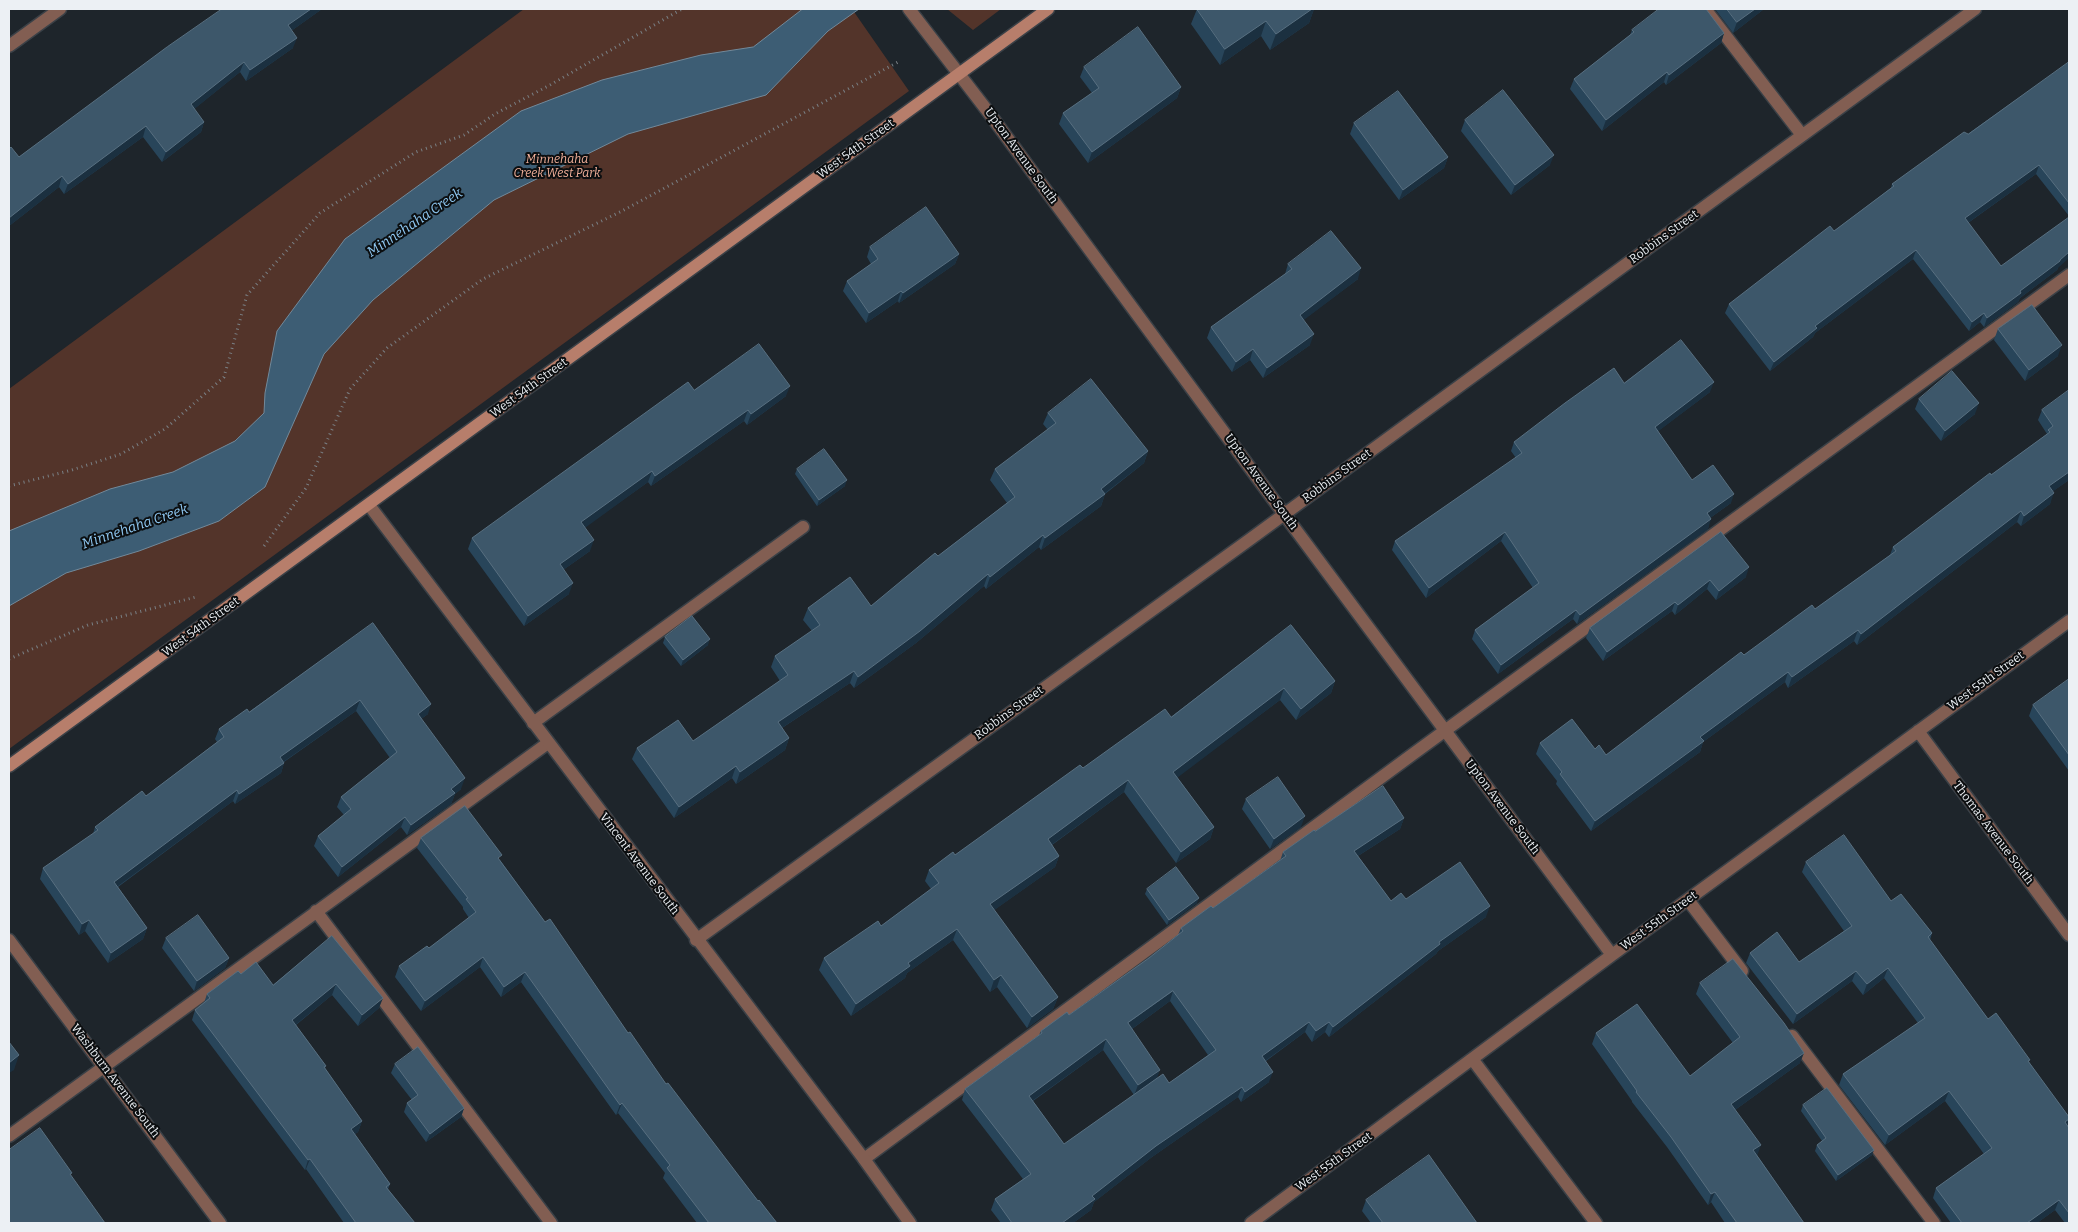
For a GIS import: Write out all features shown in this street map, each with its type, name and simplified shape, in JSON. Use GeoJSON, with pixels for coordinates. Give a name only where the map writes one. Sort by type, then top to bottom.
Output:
{"type":"FeatureCollection","features":[{"type":"Feature","properties":{"kind":"street"},"geometry":{"type":"LineString","coordinates":[[9,45],[60,9]]}},
{"type":"Feature","properties":{"kind":"street","name":"West 54th Street"},"geometry":{"type":"LineString","coordinates":[[9,766],[1048,9]]}},
{"type":"Feature","properties":{"kind":"street"},"geometry":{"type":"LineString","coordinates":[[1705,9],[1802,135]]}},
{"type":"Feature","properties":{"kind":"street","name":"Robbins Street"},"geometry":{"type":"LineString","coordinates":[[696,940],[1284,514],[1975,9]]}},
{"type":"Feature","properties":{"kind":"street","name":"Upton Avenue South"},"geometry":{"type":"LineString","coordinates":[[910,10],[989,113],[1612,955]]}},
{"type":"Feature","properties":{"kind":"street"},"geometry":{"type":"LineString","coordinates":[[864,1159],[2069,275]]}},
{"type":"Feature","properties":{"kind":"street","name":"Vincent Avenue South"},"geometry":{"type":"LineString","coordinates":[[368,505],[696,940],[864,1159],[910,1223]]}},
{"type":"Feature","properties":{"kind":"street"},"geometry":{"type":"LineString","coordinates":[[533,723],[803,527]]}},
{"type":"Feature","properties":{"kind":"street","name":"West 55th Street"},"geometry":{"type":"LineString","coordinates":[[1255,1222],[1612,955],[2069,621]]}},
{"type":"Feature","properties":{"kind":"street","name":"Thomas Avenue South"},"geometry":{"type":"LineString","coordinates":[[1918,731],[2069,935]]}},
{"type":"Feature","properties":{"kind":"street"},"geometry":{"type":"LineString","coordinates":[[9,1136],[548,743]]}},
{"type":"Feature","properties":{"kind":"street"},"geometry":{"type":"LineString","coordinates":[[1688,900],[1747,977]]}},
{"type":"Feature","properties":{"kind":"street"},"geometry":{"type":"LineString","coordinates":[[316,911],[551,1223]]}},
{"type":"Feature","properties":{"kind":"street","name":"Washburn Avenue South"},"geometry":{"type":"LineString","coordinates":[[9,940],[220,1223]]}},
{"type":"Feature","properties":{"kind":"street"},"geometry":{"type":"LineString","coordinates":[[1783,1025],[1934,1223]]}},
{"type":"Feature","properties":{"kind":"street"},"geometry":{"type":"LineString","coordinates":[[1473,1060],[1596,1223]]}},
{"type":"Feature","properties":{"kind":"path"},"geometry":{"type":"LineString","coordinates":[[9,486],[72,470],[121,454],[165,428],[224,377],[247,296],[320,213],[416,152],[464,135],[495,114],[550,85],[682,9]]}},
{"type":"Feature","properties":{"kind":"path"},"geometry":{"type":"LineString","coordinates":[[263,548],[306,488],[350,389],[387,348],[483,279],[622,211],[900,61]]}},
{"type":"Feature","properties":{"kind":"path"},"geometry":{"type":"LineString","coordinates":[[9,660],[88,625],[203,595]]}},
{"type":"Feature","properties":{"kind":"green space","name":"Minnehaha Creek West Park"},"geometry":{"type":"Polygon","coordinates":[[[524,9],[852,9],[909,91],[9,749],[9,389],[524,9]]]}},
{"type":"Feature","properties":{"kind":"green space"},"geometry":{"type":"Polygon","coordinates":[[[947,9],[1001,9],[973,30],[947,9]]]}},
{"type":"Feature","properties":{"kind":"water","name":"Minnehaha Creek"},"geometry":{"type":"Polygon","coordinates":[[[803,9],[859,9],[828,31],[766,95],[628,134],[494,200],[373,300],[324,354],[265,487],[219,521],[139,551],[66,573],[9,606],[9,531],[110,489],[173,472],[235,441],[264,413],[265,393],[277,331],[345,239],[521,111],[602,80],[701,55],[753,47],[803,9]]]}},
{"type":"Feature","properties":{"kind":"building"},"geometry":{"type":"Polygon","coordinates":[[[222,9],[311,9],[288,25],[297,38],[250,70],[244,62],[191,104],[204,122],[166,152],[146,126],[68,184],[62,176],[9,218],[9,149],[11,147],[19,157],[167,47],[222,9]]]}},
{"type":"Feature","properties":{"kind":"building"},"geometry":{"type":"Polygon","coordinates":[[[1197,9],[1312,9],[1276,34],[1266,21],[1225,49],[1197,9]]]}},
{"type":"Feature","properties":{"kind":"building"},"geometry":{"type":"Polygon","coordinates":[[[1659,9],[1706,9],[1724,33],[1669,75],[1667,72],[1606,120],[1574,79],[1634,32],[1632,30],[1659,9]]]}},
{"type":"Feature","properties":{"kind":"building"},"geometry":{"type":"Polygon","coordinates":[[[1727,9],[1755,9],[1737,22],[1727,9]]]}},
{"type":"Feature","properties":{"kind":"building"},"geometry":{"type":"Polygon","coordinates":[[[1138,27],[1181,87],[1092,152],[1063,113],[1099,88],[1084,67],[1138,27]]]}},
{"type":"Feature","properties":{"kind":"building"},"geometry":{"type":"Polygon","coordinates":[[[2069,62],[2069,203],[2039,165],[1965,218],[2001,266],[2069,217],[2069,252],[2020,291],[2021,293],[1987,318],[1984,313],[1972,322],[1916,250],[1815,326],[1817,328],[1774,362],[1729,304],[1830,226],[1834,231],[1894,186],[1892,184],[1964,132],[1968,134],[2069,62]]]}},
{"type":"Feature","properties":{"kind":"building"},"geometry":{"type":"Polygon","coordinates":[[[1503,90],[1554,155],[1515,185],[1465,120],[1503,90]]]}},
{"type":"Feature","properties":{"kind":"building"},"geometry":{"type":"Polygon","coordinates":[[[1398,91],[1448,157],[1403,190],[1354,123],[1398,91]]]}},
{"type":"Feature","properties":{"kind":"building"},"geometry":{"type":"Polygon","coordinates":[[[926,207],[959,254],[903,293],[901,291],[869,313],[847,281],[878,259],[870,247],[926,207]]]}},
{"type":"Feature","properties":{"kind":"building"},"geometry":{"type":"Polygon","coordinates":[[[1331,231],[1361,268],[1300,315],[1314,334],[1267,368],[1253,349],[1236,362],[1211,327],[1292,269],[1288,264],[1331,231]]]}},
{"type":"Feature","properties":{"kind":"building"},"geometry":{"type":"Polygon","coordinates":[[[2032,305],[2062,345],[2029,370],[1998,329],[2032,305]]]}},
{"type":"Feature","properties":{"kind":"building"},"geometry":{"type":"Polygon","coordinates":[[[1681,340],[1714,382],[1655,427],[1692,480],[1713,465],[1734,494],[1707,513],[1711,519],[1580,615],[1576,610],[1501,665],[1475,630],[1539,583],[1505,532],[1429,588],[1395,541],[1522,453],[1514,442],[1614,368],[1624,383],[1681,340]]]}},
{"type":"Feature","properties":{"kind":"building"},"geometry":{"type":"Polygon","coordinates":[[[759,344],[790,386],[751,414],[748,410],[655,476],[652,471],[581,522],[594,540],[560,564],[573,583],[528,616],[472,538],[688,382],[694,390],[759,344]]]}},
{"type":"Feature","properties":{"kind":"building"},"geometry":{"type":"Polygon","coordinates":[[[1952,371],[1979,403],[1945,431],[1919,399],[1952,371]]]}},
{"type":"Feature","properties":{"kind":"building"},"geometry":{"type":"Polygon","coordinates":[[[1091,379],[1148,451],[1101,489],[1105,494],[1045,538],[1043,535],[990,577],[988,574],[920,631],[858,677],[854,671],[778,722],[789,738],[740,772],[736,766],[679,807],[637,748],[678,720],[693,741],[788,675],[775,656],[820,625],[808,608],[850,577],[871,606],[935,553],[938,556],[1015,497],[995,469],[1056,423],[1048,413],[1091,379]]]}},
{"type":"Feature","properties":{"kind":"building"},"geometry":{"type":"Polygon","coordinates":[[[2069,390],[2069,472],[2049,486],[2054,493],[2024,516],[2021,511],[1861,634],[1858,630],[1792,677],[1788,672],[1700,737],[1704,741],[1595,821],[1560,774],[1562,772],[1540,743],[1572,719],[1595,749],[1599,745],[1606,755],[1741,652],[1744,655],[1812,605],[1815,609],[1896,551],[1893,547],[1990,473],[1991,475],[2050,432],[2048,430],[2053,426],[2042,410],[2069,390]]]}},
{"type":"Feature","properties":{"kind":"building"},"geometry":{"type":"Polygon","coordinates":[[[824,449],[847,480],[819,500],[797,469],[824,449]]]}},
{"type":"Feature","properties":{"kind":"building"},"geometry":{"type":"Polygon","coordinates":[[[1721,532],[1749,567],[1719,591],[1710,580],[1678,605],[1675,602],[1607,652],[1590,628],[1721,532]]]}},
{"type":"Feature","properties":{"kind":"building"},"geometry":{"type":"Polygon","coordinates":[[[692,616],[710,639],[683,660],[665,637],[692,616]]]}},
{"type":"Feature","properties":{"kind":"building"},"geometry":{"type":"Polygon","coordinates":[[[373,623],[431,704],[418,714],[465,778],[451,789],[455,793],[411,825],[405,817],[342,867],[318,836],[351,809],[341,797],[397,752],[360,700],[280,757],[284,763],[239,794],[237,790],[114,882],[147,928],[111,953],[89,920],[82,924],[43,868],[98,830],[95,827],[142,791],[146,796],[224,737],[219,729],[247,709],[249,712],[373,623]]]}},
{"type":"Feature","properties":{"kind":"building"},"geometry":{"type":"Polygon","coordinates":[[[1291,625],[1335,681],[1301,709],[1284,688],[1173,772],[1214,827],[1181,852],[1128,780],[1048,839],[1059,856],[990,904],[1058,997],[1032,1017],[1001,975],[994,980],[957,929],[908,963],[910,966],[856,1004],[824,958],[878,921],[881,926],[939,883],[929,870],[953,852],[955,855],[1080,765],[1083,768],[1165,709],[1171,717],[1291,625]]]}},
{"type":"Feature","properties":{"kind":"building"},"geometry":{"type":"Polygon","coordinates":[[[2069,679],[2069,755],[2033,705],[2069,679]]]}},
{"type":"Feature","properties":{"kind":"building"},"geometry":{"type":"Polygon","coordinates":[[[1278,777],[1305,816],[1274,839],[1246,799],[1278,777]]]}},
{"type":"Feature","properties":{"kind":"building"},"geometry":{"type":"Polygon","coordinates":[[[1383,786],[1404,818],[1354,851],[1391,901],[1401,893],[1406,899],[1460,862],[1490,906],[1439,942],[1440,944],[1333,1027],[1329,1022],[1316,1031],[1309,1022],[1262,1056],[1273,1072],[1245,1092],[1242,1087],[1156,1146],[1092,1196],[1095,1199],[1062,1223],[1012,1223],[995,1199],[1031,1174],[965,1089],[1042,1033],[1041,1031],[1067,1012],[1069,1015],[1149,958],[1183,931],[1181,928],[1211,906],[1213,908],[1286,856],[1283,852],[1383,786]],[[1173,991],[1128,1023],[1160,1070],[1138,1085],[1106,1039],[1029,1096],[1064,1144],[1163,1074],[1169,1083],[1216,1050],[1173,991]]]}},
{"type":"Feature","properties":{"kind":"building"},"geometry":{"type":"Polygon","coordinates":[[[465,806],[502,855],[498,858],[545,922],[550,919],[628,1033],[630,1032],[666,1084],[668,1083],[777,1223],[709,1223],[667,1168],[670,1165],[622,1103],[620,1105],[525,972],[504,987],[483,957],[425,1001],[399,966],[427,946],[429,948],[476,912],[466,899],[468,898],[421,838],[465,806]]]}},
{"type":"Feature","properties":{"kind":"building"},"geometry":{"type":"Polygon","coordinates":[[[1844,835],[1891,901],[1901,894],[1932,933],[1928,937],[1988,1019],[1996,1013],[2069,1117],[2065,1122],[2069,1128],[2069,1213],[2059,1200],[2027,1223],[1962,1223],[1936,1188],[1992,1148],[1949,1091],[1889,1135],[1843,1074],[1925,1018],[1888,968],[1867,984],[1856,971],[1797,1014],[1750,953],[1777,932],[1799,962],[1852,926],[1806,862],[1844,835]]]}},
{"type":"Feature","properties":{"kind":"building"},"geometry":{"type":"Polygon","coordinates":[[[1176,867],[1199,898],[1169,920],[1147,889],[1176,867]]]}},
{"type":"Feature","properties":{"kind":"building"},"geometry":{"type":"Polygon","coordinates":[[[198,915],[229,958],[197,981],[166,938],[198,915]]]}},
{"type":"Feature","properties":{"kind":"building"},"geometry":{"type":"Polygon","coordinates":[[[332,936],[383,998],[362,1015],[336,984],[292,1020],[326,1066],[324,1067],[362,1121],[351,1129],[390,1184],[386,1187],[415,1223],[356,1223],[310,1159],[308,1160],[195,1010],[210,998],[207,994],[238,971],[241,974],[256,962],[273,985],[332,936]]]}},
{"type":"Feature","properties":{"kind":"building"},"geometry":{"type":"Polygon","coordinates":[[[1733,959],[1784,1023],[1804,1053],[1731,1104],[1761,1145],[1753,1150],[1804,1223],[1737,1223],[1715,1192],[1711,1194],[1671,1137],[1636,1092],[1596,1033],[1637,1004],[1690,1076],[1740,1037],[1700,983],[1733,959]]]}},
{"type":"Feature","properties":{"kind":"building"},"geometry":{"type":"Polygon","coordinates":[[[9,1042],[19,1055],[9,1063],[9,1042]]]}},
{"type":"Feature","properties":{"kind":"building"},"geometry":{"type":"Polygon","coordinates":[[[418,1047],[464,1108],[430,1134],[407,1103],[418,1095],[395,1064],[418,1047]]]}},
{"type":"Feature","properties":{"kind":"building"},"geometry":{"type":"Polygon","coordinates":[[[1827,1088],[1874,1150],[1838,1175],[1817,1145],[1826,1138],[1803,1105],[1827,1088]]]}},
{"type":"Feature","properties":{"kind":"building"},"geometry":{"type":"Polygon","coordinates":[[[40,1128],[105,1223],[9,1223],[9,1150],[40,1128]]]}},
{"type":"Feature","properties":{"kind":"building"},"geometry":{"type":"Polygon","coordinates":[[[1429,1155],[1477,1223],[1383,1223],[1366,1200],[1429,1155]]]}}]}
